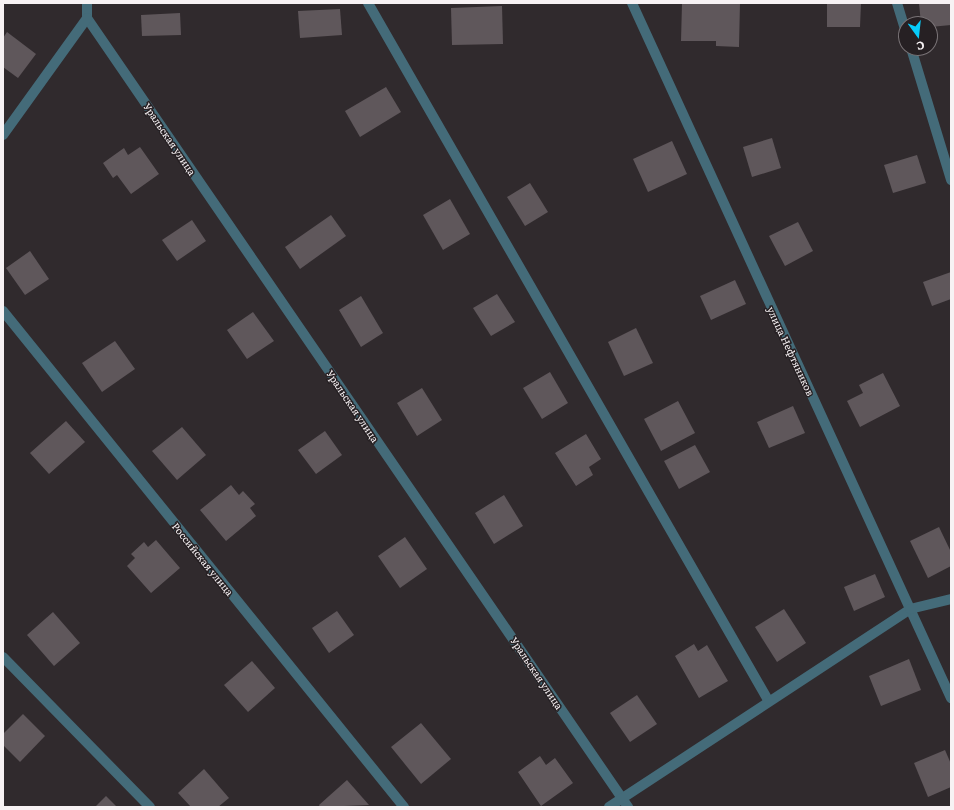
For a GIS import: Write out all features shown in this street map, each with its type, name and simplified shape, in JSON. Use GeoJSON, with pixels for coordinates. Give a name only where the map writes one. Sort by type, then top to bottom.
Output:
{"type":"FeatureCollection","features":[{"type":"Feature","properties":{"kind":"street"},"geometry":{"type":"LineString","coordinates":[[3,136],[87,18],[86,3]]}},
{"type":"Feature","properties":{"kind":"street"},"geometry":{"type":"LineString","coordinates":[[368,3],[768,700]]}},
{"type":"Feature","properties":{"kind":"street","name":"улица Нефтяников"},"geometry":{"type":"LineString","coordinates":[[632,3],[951,698]]}},
{"type":"Feature","properties":{"kind":"street"},"geometry":{"type":"LineString","coordinates":[[897,3],[901,16]]}},
{"type":"Feature","properties":{"kind":"street","name":"Уральская улица"},"geometry":{"type":"LineString","coordinates":[[87,18],[625,803]]}},
{"type":"Feature","properties":{"kind":"street"},"geometry":{"type":"LineString","coordinates":[[913,56],[951,180]]}},
{"type":"Feature","properties":{"kind":"street","name":"Российская улица"},"geometry":{"type":"LineString","coordinates":[[3,311],[404,807]]}},
{"type":"Feature","properties":{"kind":"street"},"geometry":{"type":"LineString","coordinates":[[609,807],[625,803],[768,700],[910,609],[951,599]]}},
{"type":"Feature","properties":{"kind":"street"},"geometry":{"type":"LineString","coordinates":[[3,657],[150,807]]}},
{"type":"Feature","properties":{"kind":"building"},"geometry":{"type":"Polygon","coordinates":[[[682,3],[740,3],[739,47],[716,46],[716,41],[681,41],[682,3]]]}},
{"type":"Feature","properties":{"kind":"building"},"geometry":{"type":"Polygon","coordinates":[[[827,3],[861,3],[860,27],[827,27],[827,3]]]}},
{"type":"Feature","properties":{"kind":"building"},"geometry":{"type":"Polygon","coordinates":[[[919,3],[951,3],[951,25],[938,26],[938,16],[920,16],[919,3]]]}},
{"type":"Feature","properties":{"kind":"building"},"geometry":{"type":"Polygon","coordinates":[[[502,6],[503,44],[452,45],[451,8],[502,6]]]}},
{"type":"Feature","properties":{"kind":"building"},"geometry":{"type":"Polygon","coordinates":[[[340,9],[342,35],[300,38],[298,11],[340,9]]]}},
{"type":"Feature","properties":{"kind":"building"},"geometry":{"type":"Polygon","coordinates":[[[180,13],[181,35],[142,36],[141,15],[180,13]]]}},
{"type":"Feature","properties":{"kind":"building"},"geometry":{"type":"Polygon","coordinates":[[[7,32],[36,54],[18,78],[3,67],[3,38],[7,32]]]}},
{"type":"Feature","properties":{"kind":"building"},"geometry":{"type":"Polygon","coordinates":[[[386,87],[401,112],[360,137],[345,111],[386,87]]]}},
{"type":"Feature","properties":{"kind":"building"},"geometry":{"type":"Polygon","coordinates":[[[772,138],[781,168],[752,177],[743,147],[772,138]]]}},
{"type":"Feature","properties":{"kind":"building"},"geometry":{"type":"Polygon","coordinates":[[[672,141],[687,174],[648,192],[633,159],[672,141]]]}},
{"type":"Feature","properties":{"kind":"building"},"geometry":{"type":"Polygon","coordinates":[[[140,147],[159,174],[131,194],[117,175],[113,178],[103,163],[124,148],[128,155],[140,147]]]}},
{"type":"Feature","properties":{"kind":"building"},"geometry":{"type":"Polygon","coordinates":[[[917,155],[926,183],[893,193],[884,165],[917,155]]]}},
{"type":"Feature","properties":{"kind":"building"},"geometry":{"type":"Polygon","coordinates":[[[530,183],[548,212],[525,226],[507,197],[530,183]]]}},
{"type":"Feature","properties":{"kind":"building"},"geometry":{"type":"Polygon","coordinates":[[[450,199],[470,234],[443,250],[423,215],[450,199]]]}},
{"type":"Feature","properties":{"kind":"building"},"geometry":{"type":"Polygon","coordinates":[[[331,215],[346,236],[300,269],[285,247],[331,215]]]}},
{"type":"Feature","properties":{"kind":"building"},"geometry":{"type":"Polygon","coordinates":[[[192,220],[206,241],[177,261],[162,240],[192,220]]]}},
{"type":"Feature","properties":{"kind":"building"},"geometry":{"type":"Polygon","coordinates":[[[798,222],[813,251],[785,266],[769,236],[798,222]]]}},
{"type":"Feature","properties":{"kind":"building"},"geometry":{"type":"Polygon","coordinates":[[[30,251],[49,279],[25,295],[6,268],[30,251]]]}},
{"type":"Feature","properties":{"kind":"building"},"geometry":{"type":"Polygon","coordinates":[[[951,272],[951,299],[932,306],[923,282],[951,272]]]}},
{"type":"Feature","properties":{"kind":"building"},"geometry":{"type":"Polygon","coordinates":[[[735,280],[746,304],[711,320],[700,296],[735,280]]]}},
{"type":"Feature","properties":{"kind":"building"},"geometry":{"type":"Polygon","coordinates":[[[497,294],[515,322],[491,336],[473,308],[497,294]]]}},
{"type":"Feature","properties":{"kind":"building"},"geometry":{"type":"Polygon","coordinates":[[[361,296],[383,333],[361,347],[339,310],[361,296]]]}},
{"type":"Feature","properties":{"kind":"building"},"geometry":{"type":"Polygon","coordinates":[[[253,312],[274,341],[247,359],[227,330],[253,312]]]}},
{"type":"Feature","properties":{"kind":"building"},"geometry":{"type":"Polygon","coordinates":[[[636,328],[653,363],[624,376],[608,342],[636,328]]]}},
{"type":"Feature","properties":{"kind":"building"},"geometry":{"type":"Polygon","coordinates":[[[115,341],[135,369],[102,392],[82,363],[115,341]]]}},
{"type":"Feature","properties":{"kind":"building"},"geometry":{"type":"Polygon","coordinates":[[[550,372],[568,403],[542,419],[523,388],[550,372]]]}},
{"type":"Feature","properties":{"kind":"building"},"geometry":{"type":"Polygon","coordinates":[[[883,373],[900,406],[860,427],[847,401],[863,393],[859,385],[883,373]]]}},
{"type":"Feature","properties":{"kind":"building"},"geometry":{"type":"Polygon","coordinates":[[[422,388],[442,420],[417,436],[397,403],[422,388]]]}},
{"type":"Feature","properties":{"kind":"building"},"geometry":{"type":"Polygon","coordinates":[[[678,401],[695,433],[661,451],[644,419],[678,401]]]}},
{"type":"Feature","properties":{"kind":"building"},"geometry":{"type":"Polygon","coordinates":[[[793,406],[805,433],[769,448],[757,422],[793,406]]]}},
{"type":"Feature","properties":{"kind":"building"},"geometry":{"type":"Polygon","coordinates":[[[66,421],[85,442],[49,474],[30,453],[66,421]]]}},
{"type":"Feature","properties":{"kind":"building"},"geometry":{"type":"Polygon","coordinates":[[[182,427],[206,455],[177,480],[152,451],[182,427]]]}},
{"type":"Feature","properties":{"kind":"building"},"geometry":{"type":"Polygon","coordinates":[[[325,431],[342,455],[316,474],[298,450],[325,431]]]}},
{"type":"Feature","properties":{"kind":"building"},"geometry":{"type":"Polygon","coordinates":[[[586,434],[601,459],[589,467],[593,475],[576,486],[555,453],[586,434]]]}},
{"type":"Feature","properties":{"kind":"building"},"geometry":{"type":"Polygon","coordinates":[[[695,445],[710,472],[679,489],[664,461],[695,445]]]}},
{"type":"Feature","properties":{"kind":"building"},"geometry":{"type":"Polygon","coordinates":[[[231,485],[239,495],[243,491],[255,504],[250,508],[256,516],[226,541],[200,510],[231,485]]]}},
{"type":"Feature","properties":{"kind":"building"},"geometry":{"type":"Polygon","coordinates":[[[504,495],[523,526],[494,544],[475,513],[504,495]]]}},
{"type":"Feature","properties":{"kind":"building"},"geometry":{"type":"Polygon","coordinates":[[[939,527],[951,552],[951,566],[928,578],[910,541],[939,527]]]}},
{"type":"Feature","properties":{"kind":"building"},"geometry":{"type":"Polygon","coordinates":[[[405,537],[427,569],[400,588],[378,556],[405,537]]]}},
{"type":"Feature","properties":{"kind":"building"},"geometry":{"type":"Polygon","coordinates":[[[156,540],[180,568],[151,593],[127,566],[135,558],[131,554],[144,542],[148,547],[156,540]]]}},
{"type":"Feature","properties":{"kind":"building"},"geometry":{"type":"Polygon","coordinates":[[[875,574],[885,597],[854,611],[844,587],[875,574]]]}},
{"type":"Feature","properties":{"kind":"building"},"geometry":{"type":"Polygon","coordinates":[[[784,609],[806,643],[777,662],[755,627],[784,609]]]}},
{"type":"Feature","properties":{"kind":"building"},"geometry":{"type":"Polygon","coordinates":[[[337,611],[354,635],[329,653],[312,628],[337,611]]]}},
{"type":"Feature","properties":{"kind":"building"},"geometry":{"type":"Polygon","coordinates":[[[53,612],[80,643],[54,666],[27,635],[53,612]]]}},
{"type":"Feature","properties":{"kind":"building"},"geometry":{"type":"Polygon","coordinates":[[[694,644],[698,651],[707,645],[728,681],[699,698],[675,656],[694,644]]]}},
{"type":"Feature","properties":{"kind":"building"},"geometry":{"type":"Polygon","coordinates":[[[909,659],[921,690],[881,706],[869,676],[909,659]]]}},
{"type":"Feature","properties":{"kind":"building"},"geometry":{"type":"Polygon","coordinates":[[[252,661],[275,688],[248,712],[224,685],[252,661]]]}},
{"type":"Feature","properties":{"kind":"building"},"geometry":{"type":"Polygon","coordinates":[[[637,695],[657,724],[630,742],[610,713],[637,695]]]}},
{"type":"Feature","properties":{"kind":"building"},"geometry":{"type":"Polygon","coordinates":[[[23,714],[45,736],[20,762],[3,745],[3,734],[23,714]]]}},
{"type":"Feature","properties":{"kind":"building"},"geometry":{"type":"Polygon","coordinates":[[[421,723],[451,759],[421,784],[391,747],[421,723]]]}},
{"type":"Feature","properties":{"kind":"building"},"geometry":{"type":"Polygon","coordinates":[[[945,750],[951,764],[951,787],[928,797],[914,763],[945,750]]]}},
{"type":"Feature","properties":{"kind":"building"},"geometry":{"type":"Polygon","coordinates":[[[540,756],[546,765],[555,758],[573,783],[541,806],[518,772],[540,756]]]}},
{"type":"Feature","properties":{"kind":"building"},"geometry":{"type":"Polygon","coordinates":[[[204,769],[229,798],[218,807],[191,807],[178,793],[204,769]]]}},
{"type":"Feature","properties":{"kind":"building"},"geometry":{"type":"Polygon","coordinates":[[[347,780],[369,805],[320,807],[319,805],[347,780]]]}},
{"type":"Feature","properties":{"kind":"building"},"geometry":{"type":"Polygon","coordinates":[[[106,796],[117,807],[95,807],[106,796]]]}}]}
